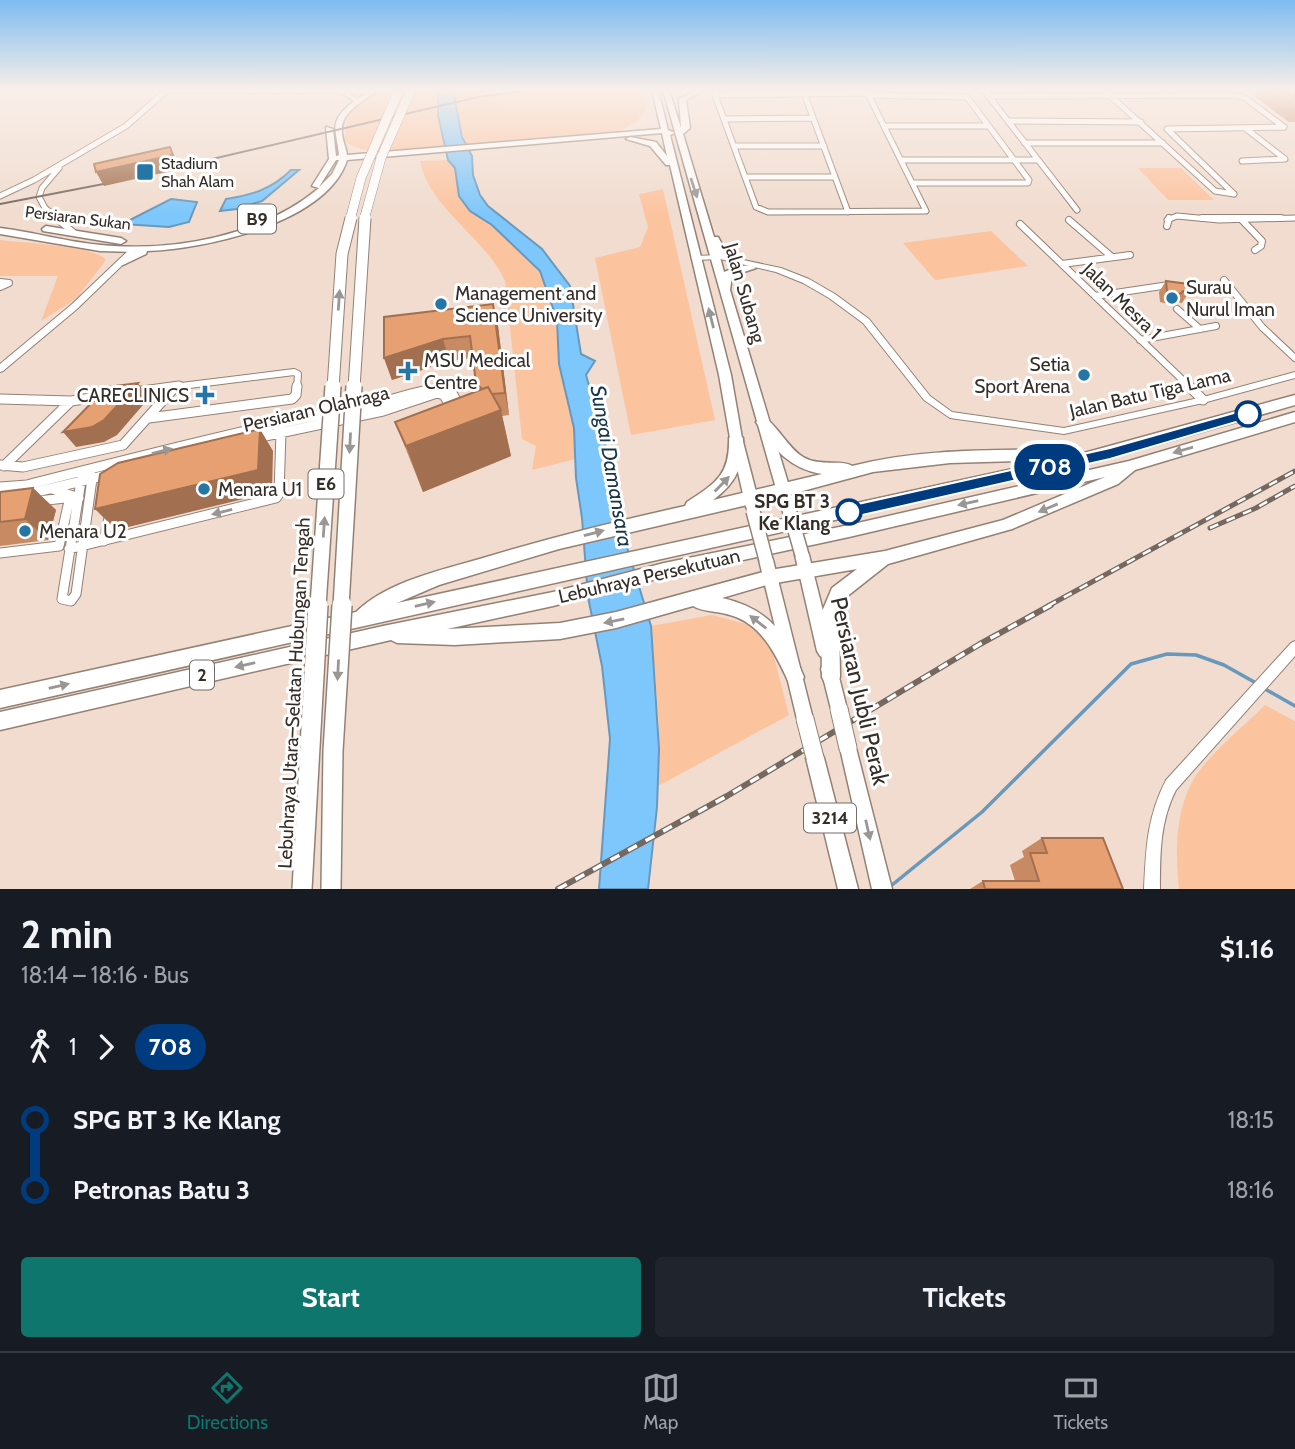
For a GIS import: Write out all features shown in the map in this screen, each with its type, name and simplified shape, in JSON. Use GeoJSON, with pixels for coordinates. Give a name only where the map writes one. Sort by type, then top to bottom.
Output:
{"type":"FeatureCollection","features":[{"type":"Feature","properties":{"kind":"highway","name":"Lebuhraya Utara–Selatan Hubungan Tengah"},"geometry":{"type":"LineString","coordinates":[[302,889],[308,757],[342,254],[361,178],[381,131]]}},
{"type":"Feature","properties":{"kind":"highway","name":"E6"},"geometry":{"type":"LineString","coordinates":[[331,889],[333,751],[363,232],[367,203],[393,131]]}},
{"type":"Feature","properties":{"kind":"highway","name":"Lebuhraya Persekutuan"},"geometry":{"type":"LineString","coordinates":[[0,699],[1110,453],[1295,400]]}},
{"type":"Feature","properties":{"kind":"highway","name":"Lebuhraya Persekutuan"},"geometry":{"type":"LineString","coordinates":[[0,722],[383,634],[553,599],[664,570],[849,531],[1129,466],[1295,417]]}},
{"type":"Feature","properties":{"kind":"highway"},"geometry":{"type":"LineString","coordinates":[[763,422],[787,455],[806,467],[836,470],[903,461],[1009,454],[1110,453]]}},
{"type":"Feature","properties":{"kind":"highway"},"geometry":{"type":"LineString","coordinates":[[682,513],[713,493],[727,480],[738,457],[736,438]]}},
{"type":"Feature","properties":{"kind":"highway"},"geometry":{"type":"LineString","coordinates":[[359,619],[387,598],[430,581],[528,551],[682,513],[785,498],[903,461]]}},
{"type":"Feature","properties":{"kind":"highway"},"geometry":{"type":"LineString","coordinates":[[383,634],[422,638],[560,631],[667,608],[770,577],[885,558],[1007,525],[1113,480],[1127,471],[1129,466]]}},
{"type":"Feature","properties":{"kind":"highway"},"geometry":{"type":"LineString","coordinates":[[831,677],[830,614],[838,593],[885,558]]}},
{"type":"Feature","properties":{"kind":"highway"},"geometry":{"type":"LineString","coordinates":[[690,602],[737,607],[758,620],[781,643],[795,677]]}},
{"type":"Feature","properties":{"kind":"main road","name":"Persiaran Sukan"},"geometry":{"type":"LineString","coordinates":[[330,131],[338,158]]}},
{"type":"Feature","properties":{"kind":"main road","name":"Persiaran Sukan"},"geometry":{"type":"LineString","coordinates":[[0,231],[97,248],[162,245],[230,235],[269,221],[317,194],[335,175],[338,131]]}},
{"type":"Feature","properties":{"kind":"main road"},"geometry":{"type":"LineString","coordinates":[[627,136],[635,131]]}},
{"type":"Feature","properties":{"kind":"main road"},"geometry":{"type":"LineString","coordinates":[[338,158],[429,153],[676,131]]}},
{"type":"Feature","properties":{"kind":"main road","name":"Jalan Subang"},"geometry":{"type":"LineString","coordinates":[[672,133],[673,169],[725,375],[736,438],[752,504]]}},
{"type":"Feature","properties":{"kind":"main road","name":"Jalan Subang"},"geometry":{"type":"LineString","coordinates":[[672,133],[705,220],[785,498]]}},
{"type":"Feature","properties":{"kind":"main road"},"geometry":{"type":"LineString","coordinates":[[627,136],[653,144],[673,169]]}},
{"type":"Feature","properties":{"kind":"main road"},"geometry":{"type":"LineString","coordinates":[[338,158],[367,157]]}},
{"type":"Feature","properties":{"kind":"main road"},"geometry":{"type":"LineString","coordinates":[[335,175],[367,157]]}},
{"type":"Feature","properties":{"kind":"main road","name":"Persiaran Sukan"},"geometry":{"type":"LineString","coordinates":[[0,225],[162,245],[230,229],[286,206],[315,186],[338,158]]}},
{"type":"Feature","properties":{"kind":"main road"},"geometry":{"type":"LineString","coordinates":[[705,220],[723,255],[737,260]]}},
{"type":"Feature","properties":{"kind":"main road"},"geometry":{"type":"LineString","coordinates":[[108,240],[131,248]]}},
{"type":"Feature","properties":{"kind":"main road"},"geometry":{"type":"LineString","coordinates":[[97,248],[109,253],[119,262],[162,245]]}},
{"type":"Feature","properties":{"kind":"main road"},"geometry":{"type":"LineString","coordinates":[[727,303],[727,274],[751,268]]}},
{"type":"Feature","properties":{"kind":"main road","name":"Persiaran Jubli Perak"},"geometry":{"type":"LineString","coordinates":[[785,498],[807,572],[882,889]]}},
{"type":"Feature","properties":{"kind":"main road","name":"3214"},"geometry":{"type":"LineString","coordinates":[[752,504],[847,883]]}},
{"type":"Feature","properties":{"kind":"street"},"geometry":{"type":"LineString","coordinates":[[0,196],[116,131]]}},
{"type":"Feature","properties":{"kind":"street"},"geometry":{"type":"LineString","coordinates":[[729,131],[756,207],[768,212],[921,212],[926,209],[887,131]]}},
{"type":"Feature","properties":{"kind":"street"},"geometry":{"type":"LineString","coordinates":[[818,131],[848,212]]}},
{"type":"Feature","properties":{"kind":"street"},"geometry":{"type":"LineString","coordinates":[[913,183],[1028,183],[1030,180],[994,131]]}},
{"type":"Feature","properties":{"kind":"street"},"geometry":{"type":"LineString","coordinates":[[1016,131],[1077,210]]}},
{"type":"Feature","properties":{"kind":"street"},"geometry":{"type":"LineString","coordinates":[[1151,131],[1215,191],[1234,194],[1167,131]]}},
{"type":"Feature","properties":{"kind":"street"},"geometry":{"type":"LineString","coordinates":[[1242,161],[1285,159],[1249,131]]}},
{"type":"Feature","properties":{"kind":"street"},"geometry":{"type":"LineString","coordinates":[[1025,143],[1163,143]]}},
{"type":"Feature","properties":{"kind":"street"},"geometry":{"type":"LineString","coordinates":[[734,146],[824,146]]}},
{"type":"Feature","properties":{"kind":"street"},"geometry":{"type":"LineString","coordinates":[[901,160],[1038,160]]}},
{"type":"Feature","properties":{"kind":"street"},"geometry":{"type":"LineString","coordinates":[[63,163],[42,188],[39,197],[48,214],[65,223],[73,232]]}},
{"type":"Feature","properties":{"kind":"street"},"geometry":{"type":"LineString","coordinates":[[745,177],[835,177]]}},
{"type":"Feature","properties":{"kind":"street"},"geometry":{"type":"LineString","coordinates":[[1167,226],[1167,219],[1177,216],[1222,223],[1241,219],[1295,218]]}},
{"type":"Feature","properties":{"kind":"street"},"geometry":{"type":"LineString","coordinates":[[1241,219],[1262,241],[1261,246],[1255,250]]}},
{"type":"Feature","properties":{"kind":"street"},"geometry":{"type":"LineString","coordinates":[[1069,220],[1112,257]]}},
{"type":"Feature","properties":{"kind":"street","name":"Jalan Mesra 1"},"geometry":{"type":"LineString","coordinates":[[1020,224],[1203,400]]}},
{"type":"Feature","properties":{"kind":"street"},"geometry":{"type":"LineString","coordinates":[[0,369],[74,307],[131,248]]}},
{"type":"Feature","properties":{"kind":"street"},"geometry":{"type":"LineString","coordinates":[[1062,264],[1130,255]]}},
{"type":"Feature","properties":{"kind":"street"},"geometry":{"type":"LineString","coordinates":[[715,259],[814,286]]}},
{"type":"Feature","properties":{"kind":"street"},"geometry":{"type":"LineString","coordinates":[[696,260],[737,260],[778,270],[814,286]]}},
{"type":"Feature","properties":{"kind":"street"},"geometry":{"type":"LineString","coordinates":[[1224,280],[1262,327],[1295,358]]}},
{"type":"Feature","properties":{"kind":"street"},"geometry":{"type":"LineString","coordinates":[[1095,296],[1169,285]]}},
{"type":"Feature","properties":{"kind":"street","name":"Jalan Batu Tiga Lama"},"geometry":{"type":"LineString","coordinates":[[814,286],[846,304],[866,321],[927,398],[950,415],[1064,431],[1203,400],[1295,375]]}},
{"type":"Feature","properties":{"kind":"street"},"geometry":{"type":"LineString","coordinates":[[1177,309],[1200,329]]}},
{"type":"Feature","properties":{"kind":"street"},"geometry":{"type":"LineString","coordinates":[[1140,340],[1216,326]]}},
{"type":"Feature","properties":{"kind":"street"},"geometry":{"type":"LineString","coordinates":[[0,399],[71,401],[294,372],[298,374],[294,397],[149,418]]}},
{"type":"Feature","properties":{"kind":"street","name":"Persiaran Olahraga"},"geometry":{"type":"LineString","coordinates":[[0,487],[91,474],[383,411],[436,393],[444,395],[454,414],[462,416],[463,411],[449,388],[431,387],[388,402],[266,425],[120,462],[91,474]]}},
{"type":"Feature","properties":{"kind":"street"},"geometry":{"type":"LineString","coordinates":[[2,466],[23,467],[123,445],[174,388]]}},
{"type":"Feature","properties":{"kind":"street"},"geometry":{"type":"LineString","coordinates":[[2,466],[71,401]]}},
{"type":"Feature","properties":{"kind":"street"},"geometry":{"type":"LineString","coordinates":[[69,549],[276,498],[280,483],[277,433],[275,426],[266,425]]}},
{"type":"Feature","properties":{"kind":"street"},"geometry":{"type":"LineString","coordinates":[[259,447],[273,443],[277,433]]}},
{"type":"Feature","properties":{"kind":"street"},"geometry":{"type":"LineString","coordinates":[[120,462],[123,445]]}},
{"type":"Feature","properties":{"kind":"street"},"geometry":{"type":"LineString","coordinates":[[81,481],[62,599],[71,601],[76,594],[91,474]]}},
{"type":"Feature","properties":{"kind":"street"},"geometry":{"type":"LineString","coordinates":[[0,495],[26,495],[81,481],[91,474]]}},
{"type":"Feature","properties":{"kind":"street"},"geometry":{"type":"LineString","coordinates":[[50,489],[79,498]]}},
{"type":"Feature","properties":{"kind":"street"},"geometry":{"type":"LineString","coordinates":[[0,553],[59,546],[69,501],[65,498],[23,503]]}},
{"type":"Feature","properties":{"kind":"street"},"geometry":{"type":"LineString","coordinates":[[104,541],[112,503]]}},
{"type":"Feature","properties":{"kind":"street"},"geometry":{"type":"LineString","coordinates":[[65,569],[79,566]]}},
{"type":"Feature","properties":{"kind":"street"},"geometry":{"type":"LineString","coordinates":[[1152,889],[1154,828],[1160,804],[1171,785],[1295,647]]}},
{"type":"Feature","properties":{"kind":"shaded area"},"geometry":{"type":"Polygon","coordinates":[[[345,131],[442,131],[446,146],[379,152],[365,150],[344,140],[345,131]]]}},
{"type":"Feature","properties":{"kind":"shaded area"},"geometry":{"type":"Polygon","coordinates":[[[462,131],[613,131],[466,144],[462,131]]]}},
{"type":"Feature","properties":{"kind":"shaded area"},"geometry":{"type":"Polygon","coordinates":[[[448,160],[455,168],[459,196],[470,211],[492,225],[543,275],[557,320],[559,364],[574,428],[575,459],[532,470],[536,446],[522,439],[505,281],[485,251],[434,193],[425,178],[420,161],[448,160]]]}},
{"type":"Feature","properties":{"kind":"shaded area"},"geometry":{"type":"Polygon","coordinates":[[[1138,168],[1181,168],[1214,200],[1168,200],[1138,168]]]}},
{"type":"Feature","properties":{"kind":"shaded area"},"geometry":{"type":"Polygon","coordinates":[[[663,189],[715,420],[631,435],[595,258],[640,247],[648,227],[639,194],[663,189]]]}},
{"type":"Feature","properties":{"kind":"shaded area"},"geometry":{"type":"Polygon","coordinates":[[[991,231],[1028,266],[935,280],[903,243],[991,231]]]}},
{"type":"Feature","properties":{"kind":"shaded area"},"geometry":{"type":"Polygon","coordinates":[[[0,240],[73,248],[99,255],[106,260],[76,299],[41,321],[58,276],[0,276],[0,240]]]}},
{"type":"Feature","properties":{"kind":"shaded area"},"geometry":{"type":"Polygon","coordinates":[[[712,615],[746,624],[771,645],[789,715],[658,786],[659,723],[651,626],[712,615]]]}},
{"type":"Feature","properties":{"kind":"shaded area"},"geometry":{"type":"Polygon","coordinates":[[[1265,705],[1295,721],[1295,889],[1179,889],[1178,830],[1184,800],[1190,787],[1212,756],[1265,705]]]}},
{"type":"Feature","properties":{"kind":"water"},"geometry":{"type":"Polygon","coordinates":[[[442,131],[461,131],[472,156],[473,175],[480,195],[488,206],[542,249],[570,286],[581,354],[595,361],[586,375],[604,438],[620,524],[651,626],[659,749],[657,807],[648,889],[599,889],[610,739],[602,666],[588,597],[576,478],[574,428],[559,364],[557,320],[540,271],[492,225],[470,211],[459,196],[455,168],[448,160],[442,131]]]}},
{"type":"Feature","properties":{"kind":"water"},"geometry":{"type":"Polygon","coordinates":[[[291,170],[299,170],[262,201],[220,211],[226,199],[261,190],[291,170]]]}},
{"type":"Feature","properties":{"kind":"water"},"geometry":{"type":"Polygon","coordinates":[[[171,199],[197,202],[189,222],[169,227],[122,224],[171,199]]]}},
{"type":"Feature","properties":{"kind":"building"},"geometry":{"type":"Polygon","coordinates":[[[170,147],[173,155],[96,172],[94,164],[170,147]]]}},
{"type":"Feature","properties":{"kind":"building"},"geometry":{"type":"Polygon","coordinates":[[[1166,281],[1188,284],[1189,292],[1183,291],[1180,294],[1167,291],[1166,281]]]}},
{"type":"Feature","properties":{"kind":"building"},"geometry":{"type":"Polygon","coordinates":[[[493,304],[505,393],[492,394],[488,387],[482,389],[476,383],[470,336],[443,339],[384,358],[384,317],[493,304]]]}},
{"type":"Feature","properties":{"kind":"building"},"geometry":{"type":"Polygon","coordinates":[[[138,383],[104,420],[92,427],[63,432],[107,387],[138,383]]]}},
{"type":"Feature","properties":{"kind":"building"},"geometry":{"type":"Polygon","coordinates":[[[488,387],[501,410],[406,446],[395,422],[488,387]]]}},
{"type":"Feature","properties":{"kind":"building"},"geometry":{"type":"Polygon","coordinates":[[[260,429],[258,470],[95,509],[100,474],[118,463],[260,429]]]}},
{"type":"Feature","properties":{"kind":"building"},"geometry":{"type":"Polygon","coordinates":[[[33,488],[25,519],[0,522],[0,492],[33,488]]]}},
{"type":"Feature","properties":{"kind":"building"},"geometry":{"type":"Polygon","coordinates":[[[1042,838],[1103,838],[1123,889],[985,889],[983,881],[1039,881],[1030,853],[1047,853],[1042,838]]]}},
{"type":"Feature","properties":{"kind":"waterway"},"geometry":{"type":"LineString","coordinates":[[887,889],[982,812],[1131,664],[1167,654],[1196,655],[1224,665],[1256,683]]}},
{"type":"Feature","properties":{"kind":"waterway"},"geometry":{"type":"LineString","coordinates":[[1265,689],[1295,706]]}},
{"type":"Feature","properties":{"kind":"tram line"},"geometry":{"type":"LineString","coordinates":[[161,171],[330,131]]}},
{"type":"Feature","properties":{"kind":"tram line"},"geometry":{"type":"LineString","coordinates":[[0,204],[124,180]]}},
{"type":"Feature","properties":{"kind":"railway"},"geometry":{"type":"LineString","coordinates":[[1048,606],[1295,471]]}},
{"type":"Feature","properties":{"kind":"railway"},"geometry":{"type":"LineString","coordinates":[[1210,528],[1256,508],[1295,486]]}},
{"type":"Feature","properties":{"kind":"railway"},"geometry":{"type":"LineString","coordinates":[[558,889],[727,796],[980,644],[1051,605]]}},
{"type":"Feature","properties":{"kind":"bus line","name":"708"},"geometry":{"type":"LineString","coordinates":[[849,512],[1110,453],[1248,414]]}},
{"type":"Feature","properties":{"kind":"place","name":"Stadium Shah Alam"},"geometry":{"type":"Point","coordinates":[145,172]}},
{"type":"Feature","properties":{"kind":"place","name":"Surau Nurul Iman"},"geometry":{"type":"Point","coordinates":[1172,298]}},
{"type":"Feature","properties":{"kind":"place","name":"Management and Science University"},"geometry":{"type":"Point","coordinates":[441,304]}},
{"type":"Feature","properties":{"kind":"place","name":"MSU Medical Centre"},"geometry":{"type":"Point","coordinates":[408,371]}},
{"type":"Feature","properties":{"kind":"place","name":"Setia Sport Arena"},"geometry":{"type":"Point","coordinates":[1084,375]}},
{"type":"Feature","properties":{"kind":"place","name":"CARECLINICS"},"geometry":{"type":"Point","coordinates":[205,395]}},
{"type":"Feature","properties":{"kind":"place","name":"Menara U1"},"geometry":{"type":"Point","coordinates":[204,489]}},
{"type":"Feature","properties":{"kind":"place","name":"SPG BT 3 Ke Klang"},"geometry":{"type":"Point","coordinates":[849,512]}},
{"type":"Feature","properties":{"kind":"place","name":"Menara U2"},"geometry":{"type":"Point","coordinates":[25,531]}},
{"type":"Feature","properties":{"kind":"water label","name":"Sungai Damansara"},"geometry":{"type":"Point","coordinates":[612,466]}}]}
